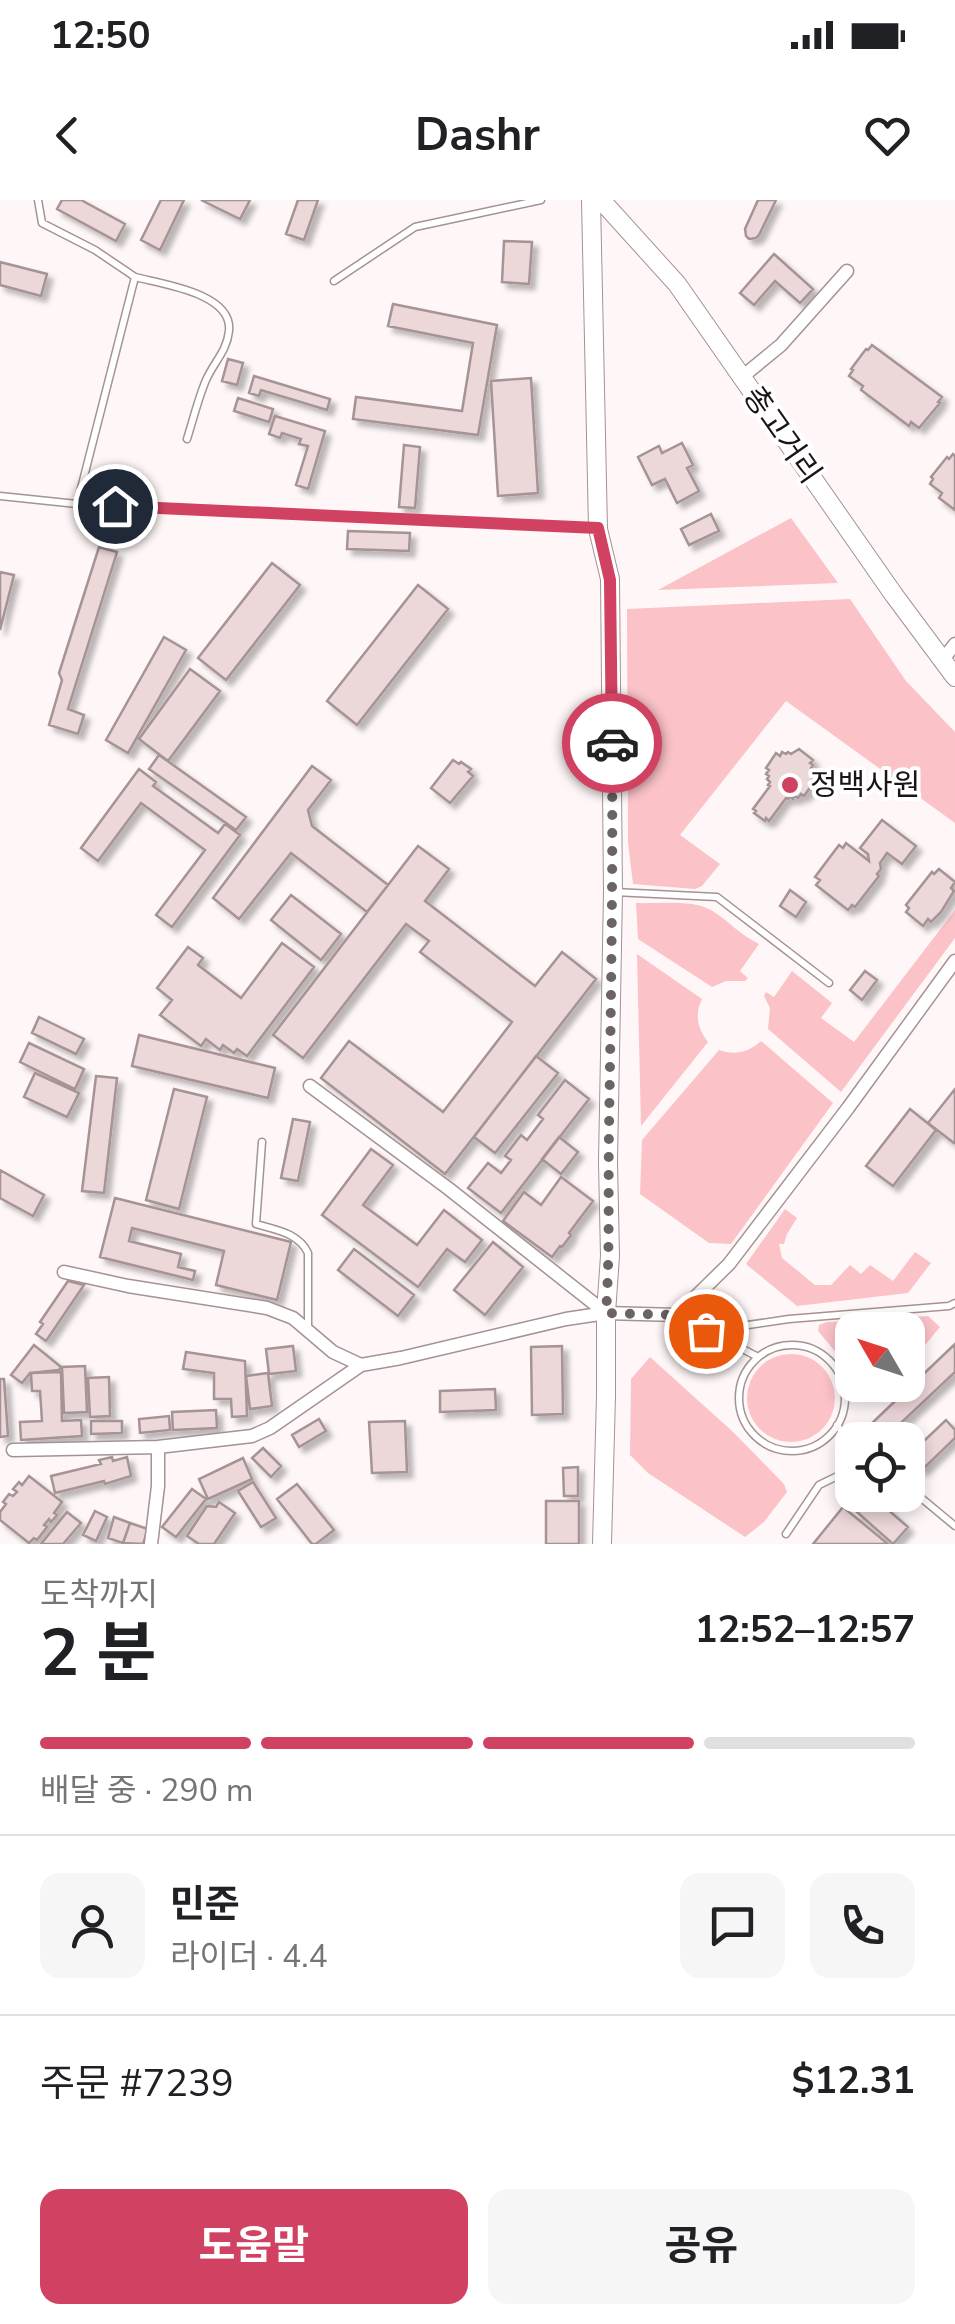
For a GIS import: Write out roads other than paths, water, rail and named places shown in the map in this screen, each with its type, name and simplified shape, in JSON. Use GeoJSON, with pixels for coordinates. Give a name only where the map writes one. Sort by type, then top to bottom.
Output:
{"type":"FeatureCollection","features":[{"type":"Feature","properties":{"kind":"street"},"geometry":{"type":"LineString","coordinates":[[591,200],[598,528],[610,580],[614,892],[602,1544]]}},
{"type":"Feature","properties":{"kind":"street","name":"총고거리"},"geometry":{"type":"LineString","coordinates":[[601,200],[676,284],[955,677]]}},
{"type":"Feature","properties":{"kind":"street"},"geometry":{"type":"LineString","coordinates":[[742,377],[782,345],[847,271]]}},
{"type":"Feature","properties":{"kind":"street"},"geometry":{"type":"LineString","coordinates":[[942,662],[955,644]]}},
{"type":"Feature","properties":{"kind":"street"},"geometry":{"type":"LineString","coordinates":[[6,1450],[158,1446],[252,1436],[270,1428],[361,1365],[606,1313],[676,1315],[729,1264],[955,960]]}},
{"type":"Feature","properties":{"kind":"street"},"geometry":{"type":"LineString","coordinates":[[310,1086],[606,1313]]}},
{"type":"Feature","properties":{"kind":"street"},"geometry":{"type":"LineString","coordinates":[[64,1272],[267,1308],[292,1318],[333,1352],[361,1365]]}},
{"type":"Feature","properties":{"kind":"street"},"geometry":{"type":"LineString","coordinates":[[150,1544],[158,1486],[158,1446]]}},
{"type":"Feature","properties":{"kind":"lane"},"geometry":{"type":"LineString","coordinates":[[38,200],[42,223],[95,250],[135,277],[201,294],[228,317],[230,328],[222,354],[207,377],[187,439]]}},
{"type":"Feature","properties":{"kind":"lane"},"geometry":{"type":"LineString","coordinates":[[334,281],[415,227],[541,200]]}},
{"type":"Feature","properties":{"kind":"lane"},"geometry":{"type":"LineString","coordinates":[[77,504],[135,277]]}},
{"type":"Feature","properties":{"kind":"lane"},"geometry":{"type":"LineString","coordinates":[[0,496],[77,504],[598,528]]}},
{"type":"Feature","properties":{"kind":"lane"},"geometry":{"type":"LineString","coordinates":[[614,892],[717,898],[829,983]]}},
{"type":"Feature","properties":{"kind":"lane"},"geometry":{"type":"LineString","coordinates":[[262,1142],[256,1224],[297,1238],[308,1252],[309,1331]]}},
{"type":"Feature","properties":{"kind":"lane"},"geometry":{"type":"LineString","coordinates":[[706,1331],[955,1303]]}},
{"type":"Feature","properties":{"kind":"lane"},"geometry":{"type":"LineString","coordinates":[[676,1315],[758,1358]]}},
{"type":"Feature","properties":{"kind":"lane"},"geometry":{"type":"LineString","coordinates":[[835,1428],[814,1446],[800,1450],[769,1446],[756,1438],[740,1412],[741,1382],[748,1369],[770,1350],[785,1346],[814,1350],[836,1368],[842,1382],[845,1396],[838,1422]]}},
{"type":"Feature","properties":{"kind":"lane"},"geometry":{"type":"LineString","coordinates":[[786,1534],[819,1485],[835,1477]]}},
{"type":"Feature","properties":{"kind":"lane"},"geometry":{"type":"LineString","coordinates":[[925,1500],[955,1526]]}},
{"type":"Feature","properties":{"kind":"place","name":"정백사원"},"geometry":{"type":"Point","coordinates":[790,785]}}]}
